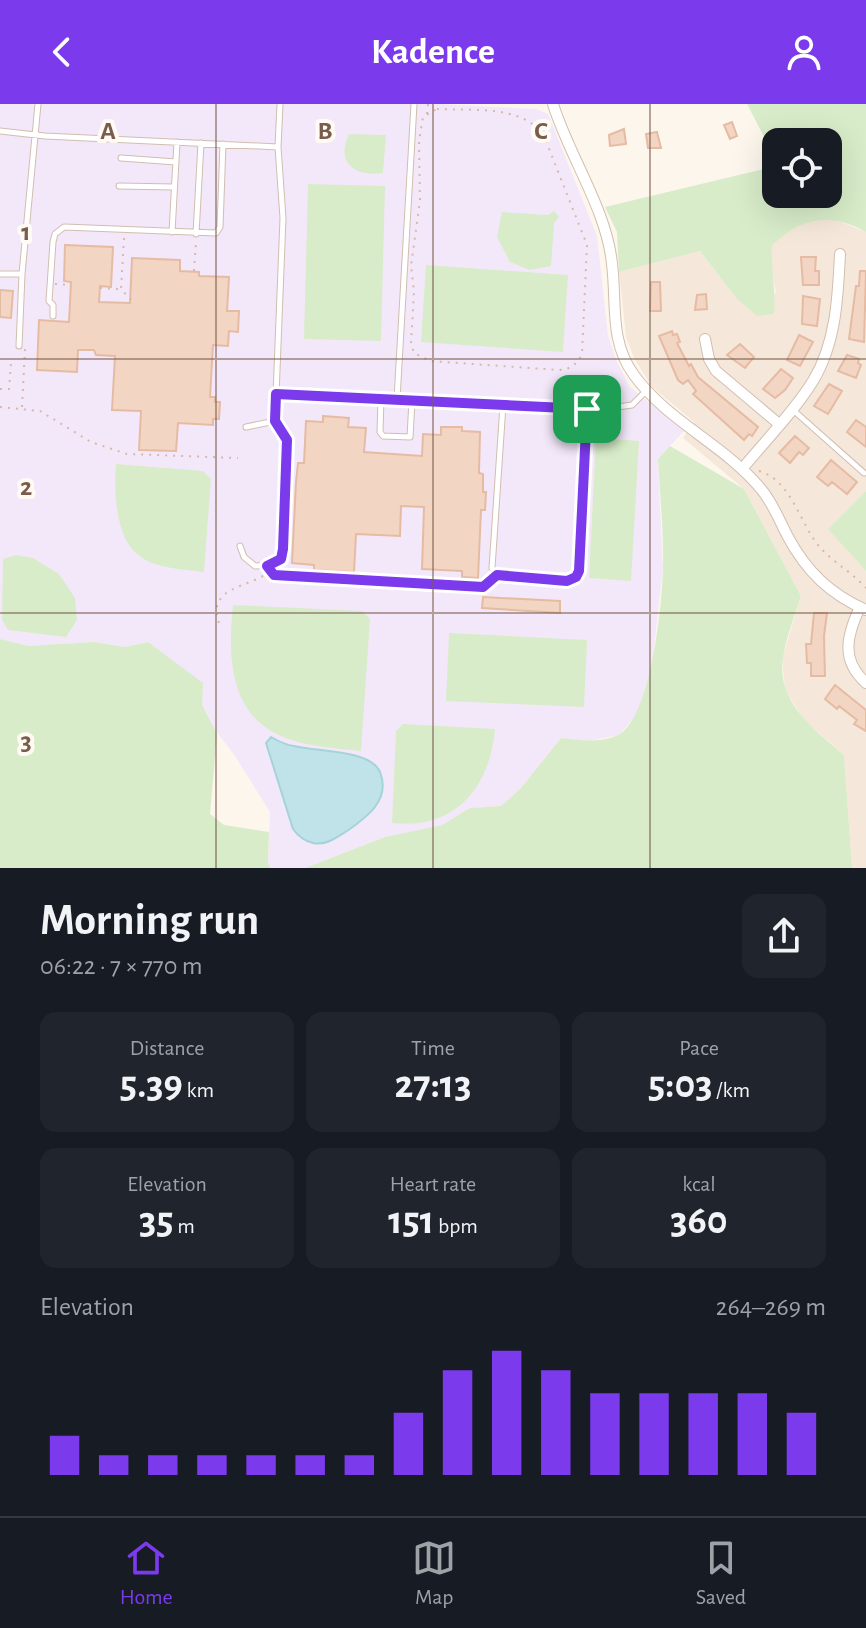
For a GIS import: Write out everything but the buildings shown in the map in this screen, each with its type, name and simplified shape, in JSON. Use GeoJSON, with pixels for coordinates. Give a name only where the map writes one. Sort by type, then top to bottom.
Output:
{"type":"FeatureCollection","features":[{"type":"Feature","properties":{"kind":"street"},"geometry":{"type":"LineString","coordinates":[[553,104],[609,245],[617,341],[624,359],[647,390],[742,469],[772,504],[811,572],[834,593],[863,608],[849,631],[847,655],[854,670],[866,683]]}},
{"type":"Feature","properties":{"kind":"street"},"geometry":{"type":"LineString","coordinates":[[742,469],[814,379],[825,355],[838,302],[840,254]]}},
{"type":"Feature","properties":{"kind":"street"},"geometry":{"type":"LineString","coordinates":[[705,339],[709,359],[716,371],[779,424]]}},
{"type":"Feature","properties":{"kind":"lane"},"geometry":{"type":"LineString","coordinates":[[22,345],[22,274],[38,104]]}},
{"type":"Feature","properties":{"kind":"lane"},"geometry":{"type":"LineString","coordinates":[[240,546],[244,557],[255,566],[269,568],[281,559],[287,440],[275,421],[283,218],[278,147],[280,104]]}},
{"type":"Feature","properties":{"kind":"lane"},"geometry":{"type":"LineString","coordinates":[[397,399],[414,104]]}},
{"type":"Feature","properties":{"kind":"lane"},"geometry":{"type":"LineString","coordinates":[[0,131],[278,147]]}},
{"type":"Feature","properties":{"kind":"lane"},"geometry":{"type":"LineString","coordinates":[[172,232],[177,142]]}},
{"type":"Feature","properties":{"kind":"lane"},"geometry":{"type":"LineString","coordinates":[[196,234],[201,143]]}},
{"type":"Feature","properties":{"kind":"lane"},"geometry":{"type":"LineString","coordinates":[[53,316],[53,305],[49,301],[53,242],[55,234],[64,227],[216,233],[220,227],[223,144]]}},
{"type":"Feature","properties":{"kind":"lane"},"geometry":{"type":"LineString","coordinates":[[121,158],[176,162]]}},
{"type":"Feature","properties":{"kind":"lane"},"geometry":{"type":"LineString","coordinates":[[119,186],[174,187]]}},
{"type":"Feature","properties":{"kind":"lane"},"geometry":{"type":"LineString","coordinates":[[0,274],[22,274]]}},
{"type":"Feature","properties":{"kind":"lane"},"geometry":{"type":"LineString","coordinates":[[276,394],[587,409],[632,405],[647,390]]}},
{"type":"Feature","properties":{"kind":"lane"},"geometry":{"type":"LineString","coordinates":[[381,398],[380,432],[383,436],[407,438],[411,435],[412,400]]}},
{"type":"Feature","properties":{"kind":"lane"},"geometry":{"type":"LineString","coordinates":[[497,575],[492,568],[503,405]]}},
{"type":"Feature","properties":{"kind":"lane"},"geometry":{"type":"LineString","coordinates":[[269,568],[274,575],[483,587],[497,575],[567,581],[576,577],[579,571],[587,409]]}},
{"type":"Feature","properties":{"kind":"lane"},"geometry":{"type":"LineString","coordinates":[[792,409],[864,473]]}},
{"type":"Feature","properties":{"kind":"lane"},"geometry":{"type":"LineString","coordinates":[[246,427],[275,421]]}},
{"type":"Feature","properties":{"kind":"path"},"geometry":{"type":"LineString","coordinates":[[427,114],[437,109],[512,114],[535,125],[544,136],[587,245],[582,353],[578,362],[562,370],[430,361],[414,353],[411,344],[414,291],[412,254],[420,201],[420,125],[427,114],[428,104]]}},
{"type":"Feature","properties":{"kind":"path"},"geometry":{"type":"LineString","coordinates":[[512,114],[513,106]]}},
{"type":"Feature","properties":{"kind":"path"},"geometry":{"type":"LineString","coordinates":[[121,289],[124,238]]}},
{"type":"Feature","properties":{"kind":"path"},"geometry":{"type":"LineString","coordinates":[[194,271],[196,242]]}},
{"type":"Feature","properties":{"kind":"path"},"geometry":{"type":"LineString","coordinates":[[50,284],[71,285]]}},
{"type":"Feature","properties":{"kind":"path"},"geometry":{"type":"LineString","coordinates":[[100,288],[121,289],[133,302]]}},
{"type":"Feature","properties":{"kind":"path"},"geometry":{"type":"LineString","coordinates":[[22,345],[22,408]]}},
{"type":"Feature","properties":{"kind":"path"},"geometry":{"type":"LineString","coordinates":[[0,389],[9,389],[11,363]]}},
{"type":"Feature","properties":{"kind":"path"},"geometry":{"type":"LineString","coordinates":[[0,407],[40,411],[91,442],[127,454],[238,458]]}},
{"type":"Feature","properties":{"kind":"path"},"geometry":{"type":"LineString","coordinates":[[742,469],[765,473],[773,479],[797,508],[819,547],[866,588]]}},
{"type":"Feature","properties":{"kind":"path"},"geometry":{"type":"LineString","coordinates":[[219,623],[216,619],[219,604],[225,593],[260,578],[269,568]]}},
{"type":"Feature","properties":{"kind":"shaded area"},"geometry":{"type":"Polygon","coordinates":[[[0,104],[438,104],[536,109],[548,114],[597,236],[608,336],[617,362],[630,387],[684,431],[658,459],[663,569],[652,665],[638,713],[619,735],[589,741],[561,738],[521,788],[501,806],[470,808],[442,825],[385,837],[305,868],[270,868],[270,812],[235,756],[148,642],[125,647],[94,642],[28,646],[0,639],[0,104]]]}},
{"type":"Feature","properties":{"kind":"shaded area"},"geometry":{"type":"Polygon","coordinates":[[[833,219],[866,232],[866,491],[829,529],[866,571],[866,868],[852,868],[844,755],[804,720],[785,690],[782,659],[801,596],[744,489],[683,438],[694,422],[652,387],[634,358],[626,337],[619,272],[700,251],[737,299],[776,293],[771,268],[772,246],[786,231],[811,221],[833,219]]]}},
{"type":"Feature","properties":{"kind":"green space"},"geometry":{"type":"Polygon","coordinates":[[[747,104],[866,104],[866,232],[828,220],[804,224],[782,236],[772,246],[774,314],[757,316],[737,299],[700,251],[619,272],[617,232],[605,207],[762,169],[762,208],[842,208],[842,128],[762,128],[762,133],[747,104]]]}},
{"type":"Feature","properties":{"kind":"green space"},"geometry":{"type":"Polygon","coordinates":[[[349,134],[386,135],[383,173],[364,173],[350,166],[344,153],[349,134]]]}},
{"type":"Feature","properties":{"kind":"green space"},"geometry":{"type":"Polygon","coordinates":[[[308,184],[385,186],[381,341],[304,339],[308,184]]]}},
{"type":"Feature","properties":{"kind":"green space"},"geometry":{"type":"Polygon","coordinates":[[[554,211],[559,217],[554,223],[551,266],[530,270],[510,262],[497,237],[502,212],[548,215],[554,211]]]}},
{"type":"Feature","properties":{"kind":"green space"},"geometry":{"type":"Polygon","coordinates":[[[426,265],[568,275],[563,352],[421,342],[426,265]]]}},
{"type":"Feature","properties":{"kind":"green space"},"geometry":{"type":"Polygon","coordinates":[[[596,438],[639,441],[631,581],[589,578],[596,438]]]}},
{"type":"Feature","properties":{"kind":"green space"},"geometry":{"type":"Polygon","coordinates":[[[670,446],[744,489],[801,596],[786,642],[782,674],[800,714],[844,755],[852,868],[305,868],[385,837],[442,825],[470,808],[501,806],[521,788],[561,738],[603,740],[616,736],[628,726],[646,686],[657,634],[663,555],[658,459],[670,446]]]}},
{"type":"Feature","properties":{"kind":"green space"},"geometry":{"type":"Polygon","coordinates":[[[116,464],[203,471],[211,479],[204,572],[152,563],[130,546],[120,524],[115,486],[116,464]]]}},
{"type":"Feature","properties":{"kind":"green space"},"geometry":{"type":"Polygon","coordinates":[[[866,491],[866,571],[828,529],[866,491]]]}},
{"type":"Feature","properties":{"kind":"green space"},"geometry":{"type":"Polygon","coordinates":[[[16,555],[33,558],[59,574],[75,598],[77,620],[66,637],[8,630],[2,620],[3,559],[16,555]]]}},
{"type":"Feature","properties":{"kind":"green space"},"geometry":{"type":"Polygon","coordinates":[[[233,605],[362,611],[370,619],[361,751],[290,740],[264,726],[250,713],[235,680],[232,662],[233,605]]]}},
{"type":"Feature","properties":{"kind":"green space"},"geometry":{"type":"Polygon","coordinates":[[[449,633],[587,640],[584,707],[446,701],[449,633]]]}},
{"type":"Feature","properties":{"kind":"green space"},"geometry":{"type":"Polygon","coordinates":[[[0,639],[28,646],[94,642],[125,647],[148,642],[203,683],[202,705],[217,734],[210,814],[224,825],[269,832],[270,868],[0,868],[0,639]]]}},
{"type":"Feature","properties":{"kind":"green space"},"geometry":{"type":"Polygon","coordinates":[[[403,724],[495,729],[486,770],[477,787],[451,812],[434,820],[392,823],[396,731],[403,724]]]}},
{"type":"Feature","properties":{"kind":"water"},"geometry":{"type":"Polygon","coordinates":[[[271,737],[282,743],[365,759],[380,772],[383,782],[380,799],[355,826],[331,840],[318,844],[302,838],[293,829],[266,743],[271,737]]]}},
{"type":"Feature","properties":{"kind":"route"},"geometry":{"type":"LineString","coordinates":[[276,394],[587,409],[579,571],[576,577],[567,581],[497,575],[483,587],[274,575],[267,566],[281,559],[284,535],[287,440],[275,421],[276,394]]}}]}
